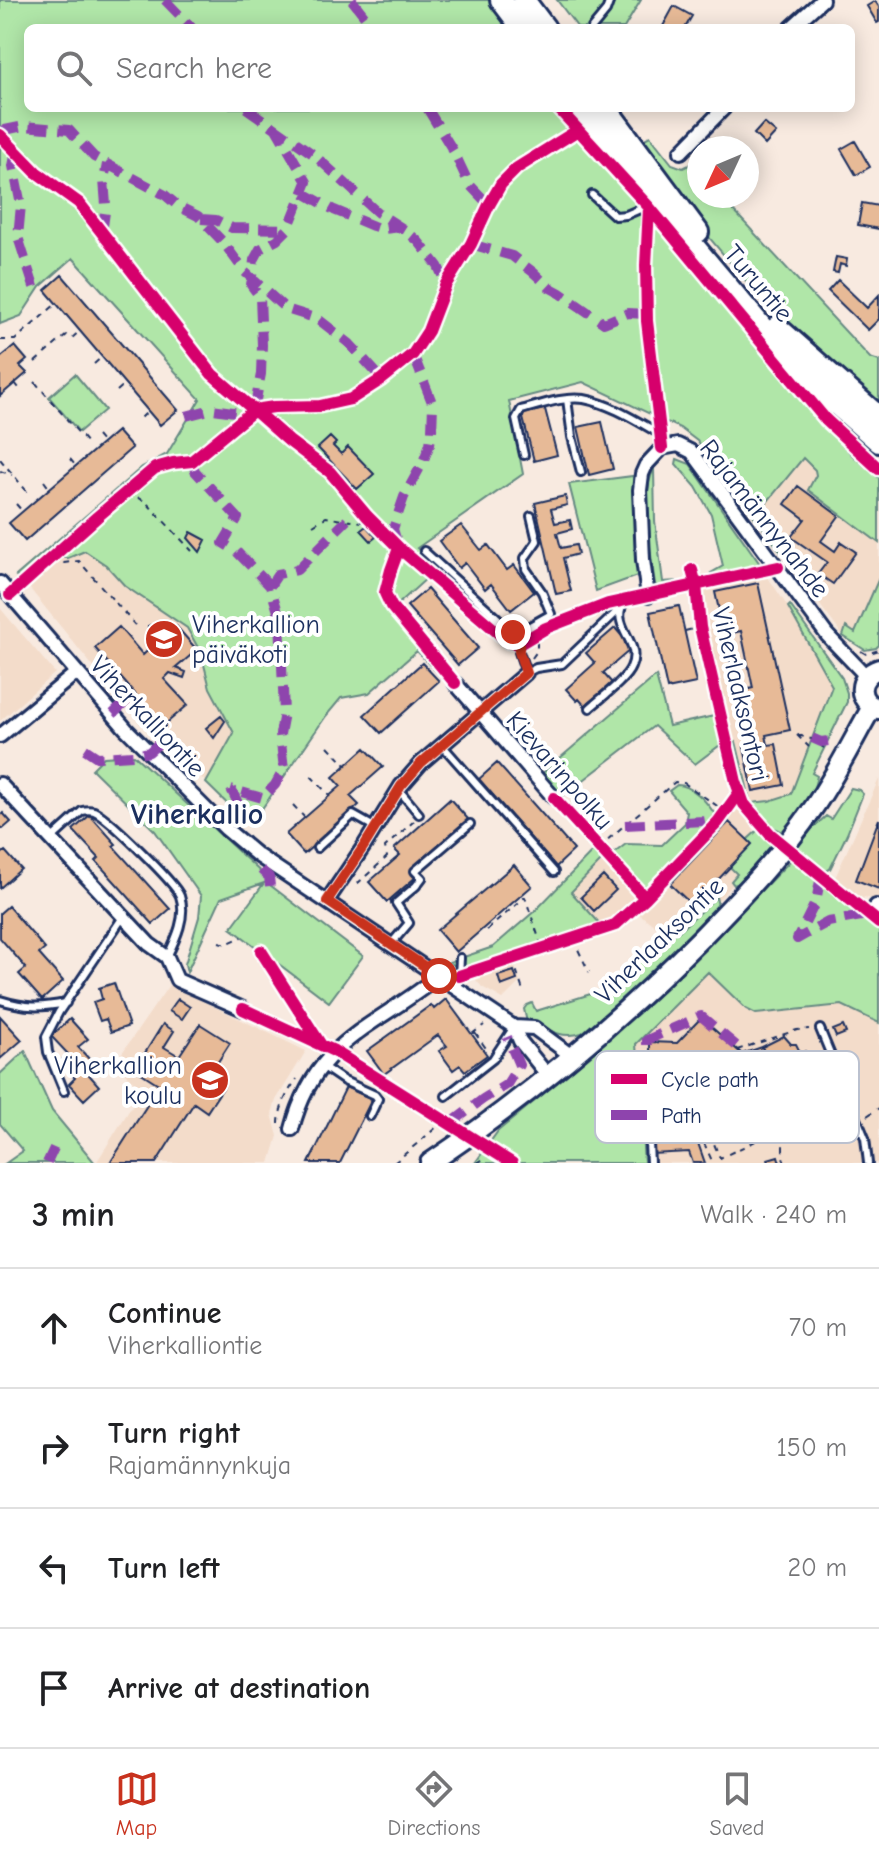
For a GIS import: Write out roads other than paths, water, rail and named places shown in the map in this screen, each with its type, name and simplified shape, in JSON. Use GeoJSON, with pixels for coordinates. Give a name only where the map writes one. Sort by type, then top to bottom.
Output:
{"type":"FeatureCollection","features":[{"type":"Feature","properties":{"kind":"main road"},"geometry":{"type":"LineString","coordinates":[[501,0],[519,24]]}},
{"type":"Feature","properties":{"kind":"main road"},"geometry":{"type":"LineString","coordinates":[[524,0],[542,24]]}},
{"type":"Feature","properties":{"kind":"main road","name":"Turuntie"},"geometry":{"type":"LineString","coordinates":[[586,112],[760,311],[879,417]]}},
{"type":"Feature","properties":{"kind":"main road","name":"Turuntie"},"geometry":{"type":"LineString","coordinates":[[608,112],[661,196],[788,358],[879,442]]}},
{"type":"Feature","properties":{"kind":"street"},"geometry":{"type":"LineString","coordinates":[[795,24],[822,0]]}},
{"type":"Feature","properties":{"kind":"street"},"geometry":{"type":"LineString","coordinates":[[681,152],[720,112]]}},
{"type":"Feature","properties":{"kind":"street","name":"Rajamännynahde"},"geometry":{"type":"LineString","coordinates":[[648,596],[643,560],[642,474],[662,448],[678,445],[692,452],[827,635],[875,670]]}},
{"type":"Feature","properties":{"kind":"street","name":"Viherkalliontie"},"geometry":{"type":"LineString","coordinates":[[0,583],[126,729],[226,829],[257,855],[514,1027],[534,1028],[573,1057]]}},
{"type":"Feature","properties":{"kind":"street"},"geometry":{"type":"LineString","coordinates":[[327,901],[399,790],[421,763],[525,668]]}},
{"type":"Feature","properties":{"kind":"street"},"geometry":{"type":"LineString","coordinates":[[875,670],[862,685],[862,692],[866,702],[876,708]]}},
{"type":"Feature","properties":{"kind":"street"},"geometry":{"type":"LineString","coordinates":[[0,736],[76,673]]}},
{"type":"Feature","properties":{"kind":"street","name":"Kievarinpolku"},"geometry":{"type":"LineString","coordinates":[[455,683],[554,798]]}},
{"type":"Feature","properties":{"kind":"street","name":"Viherlaaksontie"},"geometry":{"type":"LineString","coordinates":[[430,1163],[549,1077],[676,963],[788,843],[876,708]]}},
{"type":"Feature","properties":{"kind":"street"},"geometry":{"type":"LineString","coordinates":[[0,784],[149,944],[167,957],[177,980],[243,1009]]}},
{"type":"Feature","properties":{"kind":"street"},"geometry":{"type":"LineString","coordinates":[[292,1129],[298,1107],[312,1078],[334,1051],[439,976]]}},
{"type":"Feature","properties":{"kind":"street","name":"Viherkalliontie"},"geometry":{"type":"LineString","coordinates":[[514,1027],[520,1041],[549,1077]]}},
{"type":"Feature","properties":{"kind":"lane"},"geometry":{"type":"LineString","coordinates":[[595,24],[610,0]]}},
{"type":"Feature","properties":{"kind":"lane"},"geometry":{"type":"LineString","coordinates":[[592,195],[615,216],[649,207],[661,196]]}},
{"type":"Feature","properties":{"kind":"lane"},"geometry":{"type":"LineString","coordinates":[[524,455],[516,419],[521,410],[567,399],[584,399],[614,410],[660,434]]}},
{"type":"Feature","properties":{"kind":"lane"},"geometry":{"type":"LineString","coordinates":[[567,399],[581,472]]}},
{"type":"Feature","properties":{"kind":"lane"},"geometry":{"type":"LineString","coordinates":[[519,638],[551,614],[542,592],[526,569],[525,558],[537,541],[531,516]]}},
{"type":"Feature","properties":{"kind":"lane"},"geometry":{"type":"LineString","coordinates":[[424,551],[519,638],[519,652],[525,668],[562,664],[621,608],[625,600]]}},
{"type":"Feature","properties":{"kind":"lane"},"geometry":{"type":"LineString","coordinates":[[590,708],[616,686],[632,667],[634,649],[620,621],[621,608]]}},
{"type":"Feature","properties":{"kind":"lane"},"geometry":{"type":"LineString","coordinates":[[442,745],[554,872]]}},
{"type":"Feature","properties":{"kind":"lane"},"geometry":{"type":"LineString","coordinates":[[399,790],[419,814]]}},
{"type":"Feature","properties":{"kind":"lane"},"geometry":{"type":"LineString","coordinates":[[51,839],[82,811],[93,810],[169,879],[179,893],[183,910],[176,939],[167,957]]}},
{"type":"Feature","properties":{"kind":"lane"},"geometry":{"type":"LineString","coordinates":[[317,848],[353,815],[376,828]]}},
{"type":"Feature","properties":{"kind":"lane"},"geometry":{"type":"LineString","coordinates":[[391,944],[409,923],[396,903],[422,878],[415,871],[470,824]]}},
{"type":"Feature","properties":{"kind":"lane"},"geometry":{"type":"LineString","coordinates":[[64,1091],[48,1052],[46,1037],[123,917]]}},
{"type":"Feature","properties":{"kind":"lane"},"geometry":{"type":"LineString","coordinates":[[454,986],[459,976],[460,958]]}},
{"type":"Feature","properties":{"kind":"lane"},"geometry":{"type":"LineString","coordinates":[[0,1000],[41,1008],[66,1003]]}},
{"type":"Feature","properties":{"kind":"lane"},"geometry":{"type":"LineString","coordinates":[[446,1096],[493,1059],[514,1027]]}},
{"type":"Feature","properties":{"kind":"lane"},"geometry":{"type":"LineString","coordinates":[[820,1029],[829,1051]]}},
{"type":"Feature","properties":{"kind":"lane"},"geometry":{"type":"LineString","coordinates":[[322,1066],[344,1081],[375,1095],[378,1099],[370,1116]]}},
{"type":"Feature","properties":{"kind":"lane"},"geometry":{"type":"LineString","coordinates":[[859,1123],[865,1138],[868,1163]]}},
{"type":"Feature","properties":{"kind":"lane"},"geometry":{"type":"LineString","coordinates":[[649,1143],[650,1163]]}},
{"type":"Feature","properties":{"kind":"place","name":"Viherkallion päiväkoti"},"geometry":{"type":"Point","coordinates":[164,639]}},
{"type":"Feature","properties":{"kind":"place","name":"Viherkallion koulu"},"geometry":{"type":"Point","coordinates":[210,1080]}},
{"type":"Feature","properties":{"kind":"district","name":"Viherkallio"},"geometry":{"type":"Point","coordinates":[197,814]}}]}
